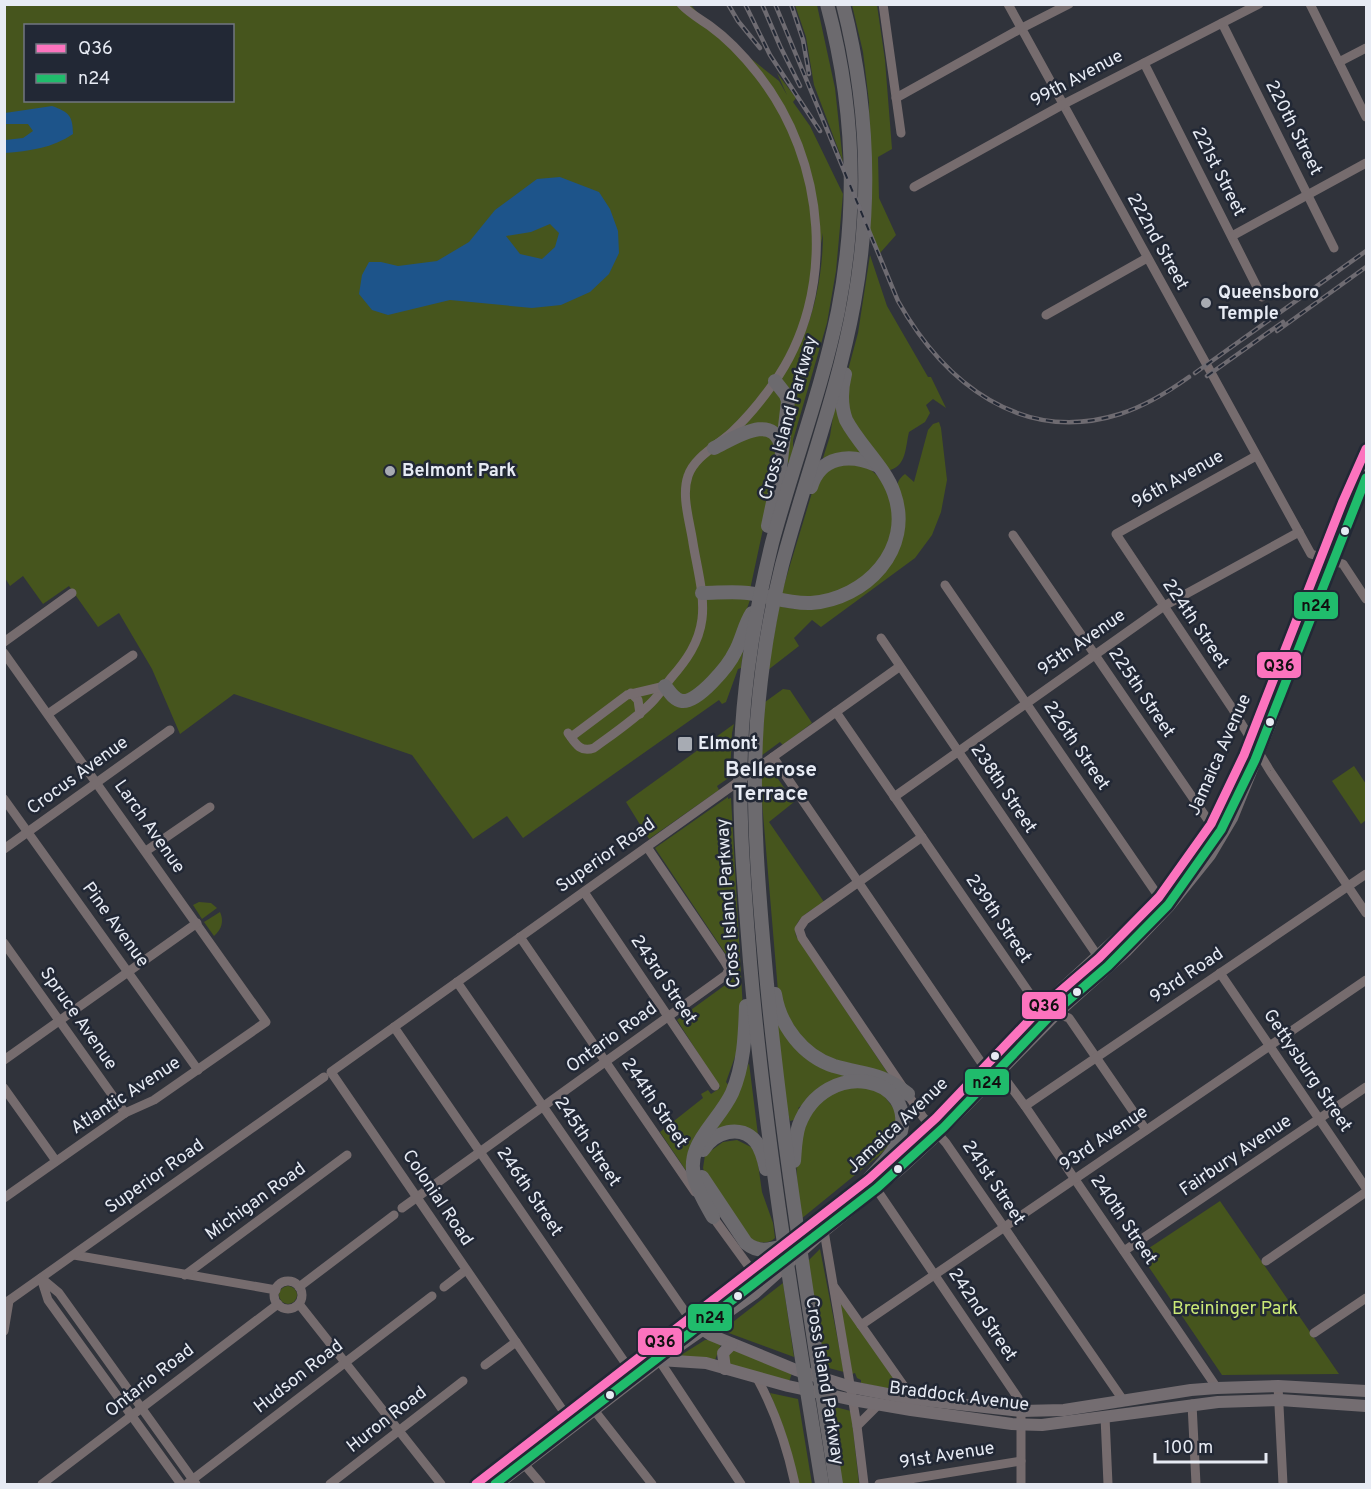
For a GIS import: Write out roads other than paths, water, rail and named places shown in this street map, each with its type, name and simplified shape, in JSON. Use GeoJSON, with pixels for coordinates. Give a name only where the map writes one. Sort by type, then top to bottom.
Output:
{"type":"FeatureCollection","features":[{"type":"Feature","properties":{"kind":"highway","name":"Cross Island Parkway"},"geometry":{"type":"LineString","coordinates":[[822,1485],[780,1214],[757,1041],[741,837],[741,756],[754,598],[766,570],[831,338],[846,260],[851,179],[849,125],[842,72],[827,4]]}},
{"type":"Feature","properties":{"kind":"highway","name":"Cross Island Parkway"},"geometry":{"type":"LineString","coordinates":[[836,1485],[791,1193],[778,1085],[762,922],[755,803],[758,707],[775,598],[850,324],[863,239],[865,173],[862,107],[843,4]]}},
{"type":"Feature","properties":{"kind":"highway"},"geometry":{"type":"LineString","coordinates":[[849,4],[852,43]]}},
{"type":"Feature","properties":{"kind":"highway"},"geometry":{"type":"LineString","coordinates":[[702,593],[803,603],[821,602],[848,593],[873,576],[890,556],[898,532],[898,509],[892,489],[849,425],[842,409],[842,389],[850,324]]}},
{"type":"Feature","properties":{"kind":"highway"},"geometry":{"type":"LineString","coordinates":[[766,570],[765,540],[777,487],[788,401],[786,394],[775,381]]}},
{"type":"Feature","properties":{"kind":"highway"},"geometry":{"type":"LineString","coordinates":[[714,448],[753,430],[766,429],[779,439],[782,450]]}},
{"type":"Feature","properties":{"kind":"highway"},"geometry":{"type":"LineString","coordinates":[[796,515],[809,495],[818,472],[828,463],[850,458],[877,466]]}},
{"type":"Feature","properties":{"kind":"highway"},"geometry":{"type":"LineString","coordinates":[[665,686],[675,698],[682,701],[694,696],[709,685],[731,660],[754,598]]}},
{"type":"Feature","properties":{"kind":"highway"},"geometry":{"type":"LineString","coordinates":[[762,922],[779,1008],[785,1024],[795,1038],[813,1056],[828,1064],[878,1076],[908,1094]]}},
{"type":"Feature","properties":{"kind":"highway"},"geometry":{"type":"LineString","coordinates":[[713,1217],[695,1182],[693,1157],[700,1140],[727,1102],[739,1074],[745,1037],[749,946]]}},
{"type":"Feature","properties":{"kind":"highway"},"geometry":{"type":"LineString","coordinates":[[791,1193],[795,1139],[801,1119],[819,1096],[851,1081],[870,1082],[882,1087],[895,1100],[902,1117],[902,1128],[896,1146],[873,1184]]}},
{"type":"Feature","properties":{"kind":"highway"},"geometry":{"type":"LineString","coordinates":[[776,1250],[758,1250],[746,1243],[703,1180],[700,1160],[709,1141],[717,1135],[731,1132],[746,1135],[754,1140],[764,1158],[780,1214]]}},
{"type":"Feature","properties":{"kind":"main road","name":"Jamaica Avenue"},"geometry":{"type":"LineString","coordinates":[[498,1485],[635,1378],[763,1286],[999,1071],[1056,1014],[1104,972],[1162,913],[1221,839],[1232,818],[1259,753],[1366,449]]}},
{"type":"Feature","properties":{"kind":"main road","name":"Jamaica Avenue"},"geometry":{"type":"LineString","coordinates":[[934,1129],[985,1068],[1041,1008],[1099,958],[1159,897],[1211,824],[1251,737],[1326,558],[1366,472]]}},
{"type":"Feature","properties":{"kind":"main road","name":"Jamaica Avenue"},"geometry":{"type":"LineString","coordinates":[[476,1485],[776,1250],[873,1184]]}},
{"type":"Feature","properties":{"kind":"main road","name":"Braddock Avenue"},"geometry":{"type":"LineString","coordinates":[[690,1319],[703,1330],[732,1344],[878,1405],[975,1419],[1042,1425],[1192,1404],[1280,1400],[1366,1406]]}},
{"type":"Feature","properties":{"kind":"main road"},"geometry":{"type":"LineString","coordinates":[[659,1360],[658,1350],[661,1342]]}},
{"type":"Feature","properties":{"kind":"main road"},"geometry":{"type":"LineString","coordinates":[[725,1369],[723,1353],[732,1344]]}},
{"type":"Feature","properties":{"kind":"main road","name":"Braddock Avenue"},"geometry":{"type":"LineString","coordinates":[[659,1360],[706,1363],[788,1386],[1021,1411],[1064,1410],[1217,1388],[1278,1386],[1366,1391]]}},
{"type":"Feature","properties":{"kind":"main road","name":"246th Street"},"geometry":{"type":"LineString","coordinates":[[628,1367],[635,1378]]}},
{"type":"Feature","properties":{"kind":"main road"},"geometry":{"type":"LineString","coordinates":[[543,1450],[547,1441],[566,1424],[566,1414]]}},
{"type":"Feature","properties":{"kind":"street"},"geometry":{"type":"LineString","coordinates":[[665,686],[622,697],[569,735],[580,748],[590,749],[640,714],[659,694],[688,657],[696,641],[702,618],[702,593],[685,486],[687,476],[693,466],[748,416],[775,381],[791,352],[803,321],[814,276],[816,249],[815,215],[806,168],[789,123],[758,74],[727,40],[681,4]]}},
{"type":"Feature","properties":{"kind":"street"},"geometry":{"type":"LineString","coordinates":[[883,4],[901,133]]}},
{"type":"Feature","properties":{"kind":"street","name":"222nd Street"},"geometry":{"type":"LineString","coordinates":[[1008,4],[1311,554],[1343,564],[1366,599]]}},
{"type":"Feature","properties":{"kind":"street"},"geometry":{"type":"LineString","coordinates":[[896,98],[1069,4]]}},
{"type":"Feature","properties":{"kind":"street","name":"99th Avenue"},"geometry":{"type":"LineString","coordinates":[[914,187],[1062,105],[1259,4]]}},
{"type":"Feature","properties":{"kind":"street"},"geometry":{"type":"LineString","coordinates":[[1310,4],[1366,117]]}},
{"type":"Feature","properties":{"kind":"street","name":"220th Street"},"geometry":{"type":"LineString","coordinates":[[1222,23],[1334,248]]}},
{"type":"Feature","properties":{"kind":"street"},"geometry":{"type":"LineString","coordinates":[[1339,62],[1366,48]]}},
{"type":"Feature","properties":{"kind":"street","name":"221st Street"},"geometry":{"type":"LineString","coordinates":[[1144,63],[1262,297]]}},
{"type":"Feature","properties":{"kind":"street"},"geometry":{"type":"LineString","coordinates":[[1232,236],[1366,163]]}},
{"type":"Feature","properties":{"kind":"street"},"geometry":{"type":"LineString","coordinates":[[1046,315],[1147,258]]}},
{"type":"Feature","properties":{"kind":"street","name":"96th Avenue"},"geometry":{"type":"LineString","coordinates":[[1116,534],[1256,456]]}},
{"type":"Feature","properties":{"kind":"street","name":"95th Avenue"},"geometry":{"type":"LineString","coordinates":[[894,797],[1164,606],[1299,532]]}},
{"type":"Feature","properties":{"kind":"street","name":"224th Street"},"geometry":{"type":"LineString","coordinates":[[1116,534],[1366,913]]}},
{"type":"Feature","properties":{"kind":"street","name":"225th Street"},"geometry":{"type":"LineString","coordinates":[[1013,535],[1221,839]]}},
{"type":"Feature","properties":{"kind":"street","name":"226th Street"},"geometry":{"type":"LineString","coordinates":[[945,585],[1159,897]]}},
{"type":"Feature","properties":{"kind":"street"},"geometry":{"type":"LineString","coordinates":[[4,642],[72,593]]}},
{"type":"Feature","properties":{"kind":"street","name":"238th Street"},"geometry":{"type":"LineString","coordinates":[[881,638],[1099,958]]}},
{"type":"Feature","properties":{"kind":"street","name":"Larch Avenue"},"geometry":{"type":"LineString","coordinates":[[4,653],[266,1022]]}},
{"type":"Feature","properties":{"kind":"street"},"geometry":{"type":"LineString","coordinates":[[48,714],[133,654]]}},
{"type":"Feature","properties":{"kind":"street","name":"Superior Road"},"geometry":{"type":"LineString","coordinates":[[7,1302],[900,667]]}},
{"type":"Feature","properties":{"kind":"street"},"geometry":{"type":"LineString","coordinates":[[631,693],[638,700],[640,714]]}},
{"type":"Feature","properties":{"kind":"street","name":"239th Street"},"geometry":{"type":"LineString","coordinates":[[836,712],[1041,1008]]}},
{"type":"Feature","properties":{"kind":"street","name":"Crocus Avenue"},"geometry":{"type":"LineString","coordinates":[[4,849],[170,730]]}},
{"type":"Feature","properties":{"kind":"street"},"geometry":{"type":"LineString","coordinates":[[773,757],[985,1068]]}},
{"type":"Feature","properties":{"kind":"street","name":"Pine Avenue"},"geometry":{"type":"LineString","coordinates":[[4,799],[198,1070]]}},
{"type":"Feature","properties":{"kind":"street"},"geometry":{"type":"LineString","coordinates":[[146,852],[210,807]]}},
{"type":"Feature","properties":{"kind":"street"},"geometry":{"type":"LineString","coordinates":[[859,882],[922,837]]}},
{"type":"Feature","properties":{"kind":"street","name":"Ontario Road"},"geometry":{"type":"LineString","coordinates":[[402,1208],[724,978],[729,972],[726,962],[647,847]]}},
{"type":"Feature","properties":{"kind":"street","name":"93rd Road"},"geometry":{"type":"LineString","coordinates":[[1025,1106],[1366,874]]}},
{"type":"Feature","properties":{"kind":"street","name":"241st Street"},"geometry":{"type":"LineString","coordinates":[[859,882],[805,920],[799,929],[802,938],[908,1094],[1004,1227],[1123,1400]]}},
{"type":"Feature","properties":{"kind":"street","name":"243rd Street"},"geometry":{"type":"LineString","coordinates":[[584,892],[715,1086]]}},
{"type":"Feature","properties":{"kind":"street"},"geometry":{"type":"LineString","coordinates":[[4,1060],[197,923]]}},
{"type":"Feature","properties":{"kind":"street","name":"244th Street"},"geometry":{"type":"LineString","coordinates":[[520,937],[763,1286]]}},
{"type":"Feature","properties":{"kind":"street","name":"Spruce Avenue"},"geometry":{"type":"LineString","coordinates":[[4,943],[125,1113]]}},
{"type":"Feature","properties":{"kind":"street","name":"Gettysburg Street"},"geometry":{"type":"LineString","coordinates":[[1220,974],[1366,1190]]}},
{"type":"Feature","properties":{"kind":"street","name":"93rd Avenue"},"geometry":{"type":"LineString","coordinates":[[861,1325],[1366,980]]}},
{"type":"Feature","properties":{"kind":"street","name":"245th Street"},"geometry":{"type":"LineString","coordinates":[[457,982],[690,1319]]}},
{"type":"Feature","properties":{"kind":"street"},"geometry":{"type":"LineString","coordinates":[[1041,1008],[1069,1018],[1146,1130]]}},
{"type":"Feature","properties":{"kind":"street","name":"Atlantic Avenue"},"geometry":{"type":"LineString","coordinates":[[4,1198],[125,1113],[154,1100],[266,1022]]}},
{"type":"Feature","properties":{"kind":"street","name":"246th Street"},"geometry":{"type":"LineString","coordinates":[[394,1027],[628,1367]]}},
{"type":"Feature","properties":{"kind":"street","name":"240th Street"},"geometry":{"type":"LineString","coordinates":[[999,1071],[1217,1388]]}},
{"type":"Feature","properties":{"kind":"street","name":"Colonial Road"},"geometry":{"type":"LineString","coordinates":[[327,1075],[417,1198],[566,1414]]}},
{"type":"Feature","properties":{"kind":"street","name":"Fairbury Avenue"},"geometry":{"type":"LineString","coordinates":[[1124,1251],[1366,1087]]}},
{"type":"Feature","properties":{"kind":"street"},"geometry":{"type":"LineString","coordinates":[[4,1088],[56,1161]]}},
{"type":"Feature","properties":{"kind":"street","name":"Michigan Road"},"geometry":{"type":"LineString","coordinates":[[185,1275],[347,1155]]}},
{"type":"Feature","properties":{"kind":"street","name":"242nd Street"},"geometry":{"type":"LineString","coordinates":[[873,1184],[1018,1398],[1021,1411],[1022,1485]]}},
{"type":"Feature","properties":{"kind":"street"},"geometry":{"type":"LineString","coordinates":[[1266,1261],[1366,1190]]}},
{"type":"Feature","properties":{"kind":"street"},"geometry":{"type":"LineString","coordinates":[[299,1287],[394,1215]]}},
{"type":"Feature","properties":{"kind":"street"},"geometry":{"type":"LineString","coordinates":[[824,1231],[832,1285],[913,1399]]}},
{"type":"Feature","properties":{"kind":"street"},"geometry":{"type":"LineString","coordinates":[[74,1255],[276,1290]]}},
{"type":"Feature","properties":{"kind":"street"},"geometry":{"type":"LineString","coordinates":[[444,1287],[466,1270]]}},
{"type":"Feature","properties":{"kind":"street"},"geometry":{"type":"LineString","coordinates":[[41,1278],[59,1293],[192,1483]]}},
{"type":"Feature","properties":{"kind":"street"},"geometry":{"type":"LineString","coordinates":[[41,1278],[48,1300],[181,1485]]}},
{"type":"Feature","properties":{"kind":"street"},"geometry":{"type":"LineString","coordinates":[[292,1282],[299,1287],[302,1295],[299,1304],[288,1309],[278,1304],[275,1297],[276,1290],[282,1283],[292,1282]]}},
{"type":"Feature","properties":{"kind":"street","name":"Cross Island Parkway"},"geometry":{"type":"LineString","coordinates":[[832,1285],[849,1393],[857,1426],[864,1485]]}},
{"type":"Feature","properties":{"kind":"street","name":"Hudson Road"},"geometry":{"type":"LineString","coordinates":[[192,1483],[432,1296]]}},
{"type":"Feature","properties":{"kind":"street"},"geometry":{"type":"LineString","coordinates":[[1314,1333],[1366,1298]]}},
{"type":"Feature","properties":{"kind":"street"},"geometry":{"type":"LineString","coordinates":[[4,1331],[7,1302]]}},
{"type":"Feature","properties":{"kind":"street","name":"Ontario Road"},"geometry":{"type":"LineString","coordinates":[[42,1485],[278,1304]]}},
{"type":"Feature","properties":{"kind":"street"},"geometry":{"type":"LineString","coordinates":[[299,1304],[441,1485]]}},
{"type":"Feature","properties":{"kind":"street"},"geometry":{"type":"LineString","coordinates":[[71,1332],[81,1324]]}},
{"type":"Feature","properties":{"kind":"street"},"geometry":{"type":"LineString","coordinates":[[485,1365],[516,1342]]}},
{"type":"Feature","properties":{"kind":"street"},"geometry":{"type":"LineString","coordinates":[[659,1360],[741,1485]]}},
{"type":"Feature","properties":{"kind":"street"},"geometry":{"type":"LineString","coordinates":[[99,1370],[109,1363]]}},
{"type":"Feature","properties":{"kind":"street"},"geometry":{"type":"LineString","coordinates":[[757,1378],[776,1416],[795,1485]]}},
{"type":"Feature","properties":{"kind":"street","name":"Huron Road"},"geometry":{"type":"LineString","coordinates":[[330,1485],[463,1381]]}},
{"type":"Feature","properties":{"kind":"street"},"geometry":{"type":"LineString","coordinates":[[1278,1386],[1283,1485]]}},
{"type":"Feature","properties":{"kind":"street"},"geometry":{"type":"LineString","coordinates":[[1192,1404],[1196,1485]]}},
{"type":"Feature","properties":{"kind":"street"},"geometry":{"type":"LineString","coordinates":[[857,1426],[878,1405]]}},
{"type":"Feature","properties":{"kind":"street"},"geometry":{"type":"LineString","coordinates":[[594,1410],[652,1485]]}},
{"type":"Feature","properties":{"kind":"street"},"geometry":{"type":"LineString","coordinates":[[1105,1417],[1108,1485]]}},
{"type":"Feature","properties":{"kind":"street","name":"91st Avenue"},"geometry":{"type":"LineString","coordinates":[[879,1485],[1021,1461]]}},
{"type":"Feature","properties":{"kind":"street"},"geometry":{"type":"LineString","coordinates":[[524,1464],[541,1485]]}},
{"type":"Feature","properties":{"kind":"water"},"geometry":{"type":"Polygon","coordinates":[[[52,106],[69,116],[73,134],[49,146],[5,153],[5,140],[23,138],[33,131],[28,124],[5,124],[5,113],[52,106]]]}},
{"type":"Feature","properties":{"kind":"water"},"geometry":{"type":"Polygon","coordinates":[[[560,177],[599,192],[610,209],[618,231],[619,253],[609,274],[590,292],[561,305],[532,308],[450,300],[388,315],[372,310],[359,294],[362,275],[369,262],[398,266],[437,261],[469,242],[495,210],[537,179],[560,177]],[[550,224],[531,232],[506,236],[520,254],[542,259],[555,247],[559,233],[550,224]]]}},
{"type":"Feature","properties":{"kind":"railway"},"geometry":{"type":"LineString","coordinates":[[728,4],[738,21],[760,48]]}},
{"type":"Feature","properties":{"kind":"railway"},"geometry":{"type":"LineString","coordinates":[[745,4],[770,55],[820,131]]}},
{"type":"Feature","properties":{"kind":"railway"},"geometry":{"type":"LineString","coordinates":[[762,4],[800,86]]}},
{"type":"Feature","properties":{"kind":"railway"},"geometry":{"type":"LineString","coordinates":[[775,4],[898,301],[938,358],[963,381],[990,400],[1019,413],[1050,421],[1084,421],[1120,414],[1138,407],[1189,377]]}},
{"type":"Feature","properties":{"kind":"railway"},"geometry":{"type":"LineString","coordinates":[[791,4],[803,40],[809,74]]}},
{"type":"Feature","properties":{"kind":"railway"},"geometry":{"type":"LineString","coordinates":[[1195,373],[1366,251]]}},
{"type":"Feature","properties":{"kind":"railway"},"geometry":{"type":"LineString","coordinates":[[1277,331],[1366,267]]}},
{"type":"Feature","properties":{"kind":"railway"},"geometry":{"type":"LineString","coordinates":[[1207,376],[1283,322]]}},
{"type":"Feature","properties":{"kind":"place","name":"Queensboro Temple"},"geometry":{"type":"Point","coordinates":[1206,303]}},
{"type":"Feature","properties":{"kind":"place","name":"Belmont Park"},"geometry":{"type":"Point","coordinates":[390,471]}},
{"type":"Feature","properties":{"kind":"place","name":"Elmont"},"geometry":{"type":"Point","coordinates":[685,744]}},
{"type":"Feature","properties":{"kind":"district","name":"Bellerose Terrace"},"geometry":{"type":"Point","coordinates":[771,782]}},
{"type":"Feature","properties":{"kind":"park label","name":"Breininger Park"},"geometry":{"type":"Point","coordinates":[1235,1309]}}]}
